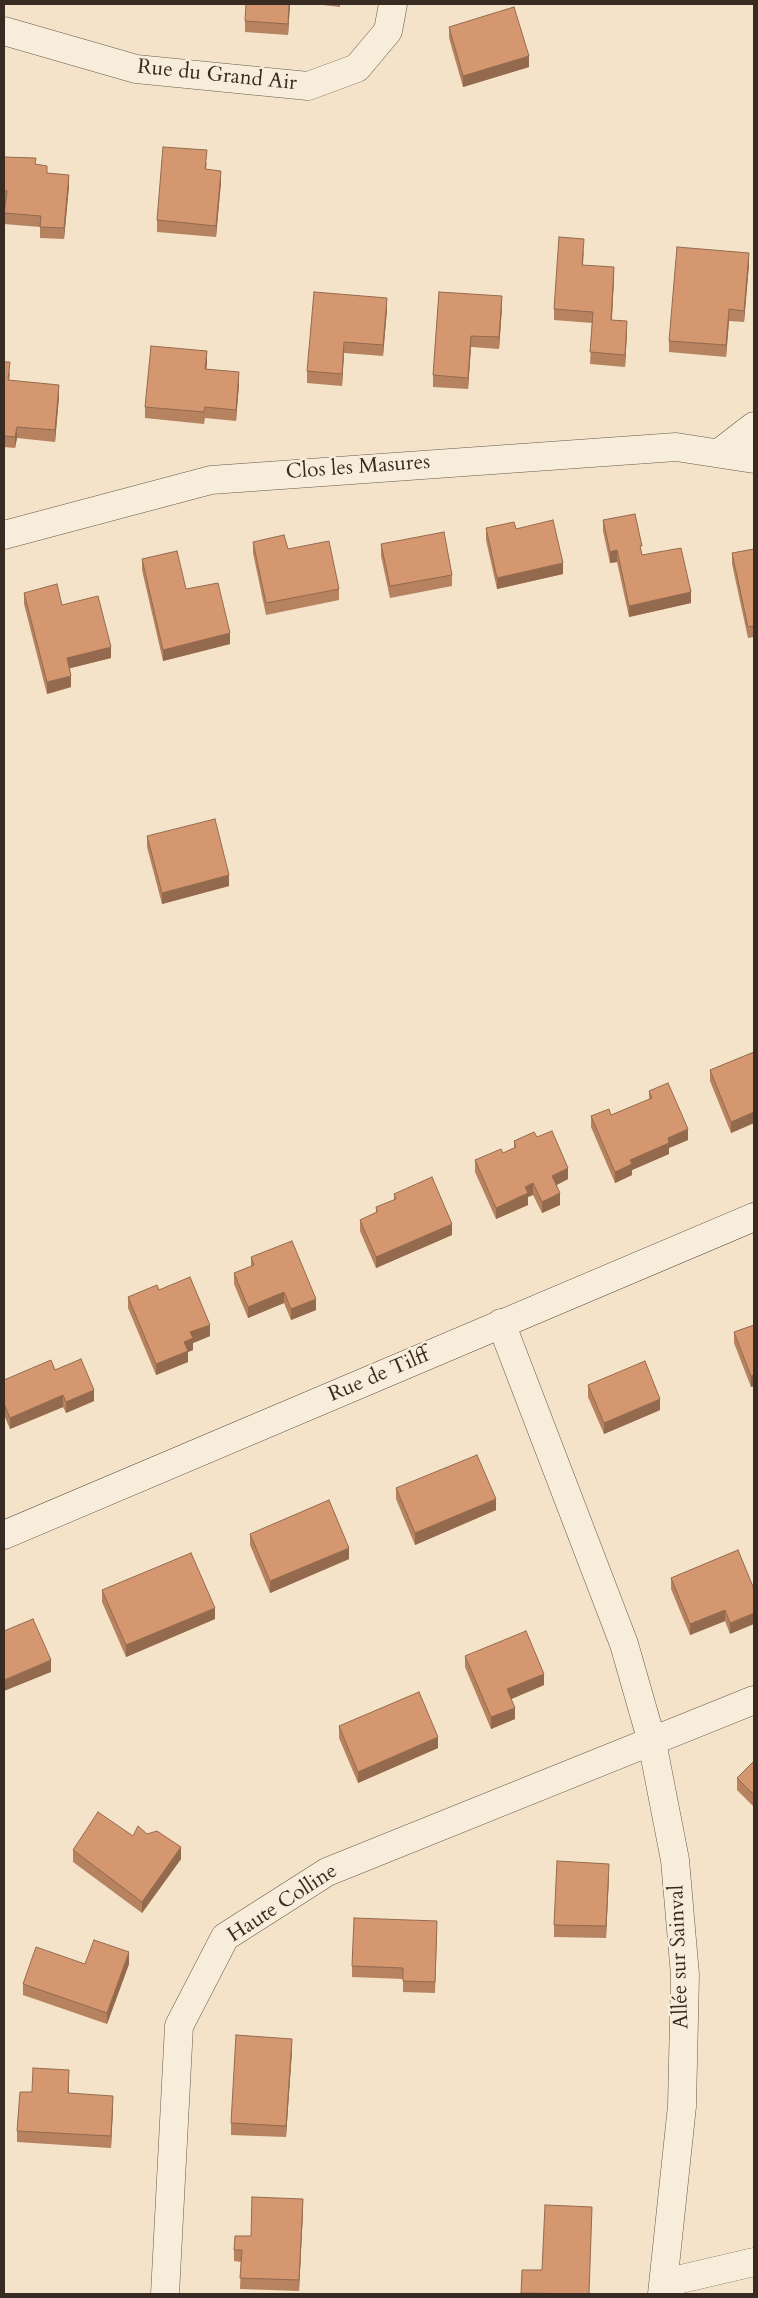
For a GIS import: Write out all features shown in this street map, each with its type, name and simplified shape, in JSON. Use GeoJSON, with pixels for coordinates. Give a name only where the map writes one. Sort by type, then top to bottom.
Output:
{"type":"FeatureCollection","features":[{"type":"Feature","properties":{"kind":"street","name":"Rue du Grand Air"},"geometry":{"type":"LineString","coordinates":[[4,31],[136,69],[308,86],[357,68],[388,31],[393,4]]}},
{"type":"Feature","properties":{"kind":"street"},"geometry":{"type":"LineString","coordinates":[[719,453],[754,426]]}},
{"type":"Feature","properties":{"kind":"street","name":"Clos les Masures"},"geometry":{"type":"LineString","coordinates":[[4,535],[212,480],[676,447],[754,458]]}},
{"type":"Feature","properties":{"kind":"street","name":"Rue de Tilff"},"geometry":{"type":"LineString","coordinates":[[4,1535],[754,1217]]}},
{"type":"Feature","properties":{"kind":"street","name":"Allée sur Sainval"},"geometry":{"type":"LineString","coordinates":[[501,1323],[624,1644],[652,1742],[675,1860],[685,1975],[682,2106],[663,2289],[754,2262]]}},
{"type":"Feature","properties":{"kind":"street"},"geometry":{"type":"LineString","coordinates":[[652,1742],[754,1700]]}},
{"type":"Feature","properties":{"kind":"street","name":"Haute Colline"},"geometry":{"type":"LineString","coordinates":[[165,2294],[178,2026],[225,1937],[327,1872],[652,1742]]}},
{"type":"Feature","properties":{"kind":"building"},"geometry":{"type":"Polygon","coordinates":[[[246,4],[289,4],[288,24],[245,21],[246,4]]]}},
{"type":"Feature","properties":{"kind":"building"},"geometry":{"type":"Polygon","coordinates":[[[514,7],[529,56],[463,76],[449,27],[514,7]]]}},
{"type":"Feature","properties":{"kind":"building"},"geometry":{"type":"Polygon","coordinates":[[[163,147],[207,150],[205,169],[221,171],[216,226],[157,220],[163,147]]]}},
{"type":"Feature","properties":{"kind":"building"},"geometry":{"type":"Polygon","coordinates":[[[4,157],[36,158],[35,164],[47,166],[47,173],[69,175],[64,228],[40,227],[41,216],[4,213],[7,191],[4,190],[4,157]]]}},
{"type":"Feature","properties":{"kind":"building"},"geometry":{"type":"Polygon","coordinates":[[[559,237],[584,239],[582,265],[614,267],[611,320],[627,321],[625,355],[590,352],[593,312],[554,309],[559,237]]]}},
{"type":"Feature","properties":{"kind":"building"},"geometry":{"type":"Polygon","coordinates":[[[677,247],[749,253],[744,311],[729,309],[726,345],[669,341],[677,247]]]}},
{"type":"Feature","properties":{"kind":"building"},"geometry":{"type":"Polygon","coordinates":[[[314,292],[387,298],[383,345],[344,342],[342,374],[307,371],[314,292]]]}},
{"type":"Feature","properties":{"kind":"building"},"geometry":{"type":"Polygon","coordinates":[[[439,292],[502,296],[499,337],[471,336],[468,378],[433,375],[439,292]]]}},
{"type":"Feature","properties":{"kind":"building"},"geometry":{"type":"Polygon","coordinates":[[[151,346],[207,351],[205,369],[239,372],[236,410],[205,407],[204,412],[145,407],[151,346]]]}},
{"type":"Feature","properties":{"kind":"building"},"geometry":{"type":"Polygon","coordinates":[[[4,362],[10,362],[8,380],[59,385],[55,430],[17,427],[15,437],[4,436],[4,362]]]}},
{"type":"Feature","properties":{"kind":"building"},"geometry":{"type":"Polygon","coordinates":[[[635,514],[642,546],[640,546],[642,555],[681,548],[691,592],[629,606],[617,550],[610,552],[603,520],[635,514]]]}},
{"type":"Feature","properties":{"kind":"building"},"geometry":{"type":"Polygon","coordinates":[[[553,520],[563,563],[497,578],[486,528],[514,522],[516,529],[553,520]]]}},
{"type":"Feature","properties":{"kind":"building"},"geometry":{"type":"Polygon","coordinates":[[[444,532],[452,575],[390,586],[381,544],[444,532]]]}},
{"type":"Feature","properties":{"kind":"building"},"geometry":{"type":"Polygon","coordinates":[[[284,535],[288,549],[329,541],[339,589],[266,603],[253,542],[284,535]]]}},
{"type":"Feature","properties":{"kind":"building"},"geometry":{"type":"Polygon","coordinates":[[[754,549],[754,626],[748,627],[732,553],[754,549]]]}},
{"type":"Feature","properties":{"kind":"building"},"geometry":{"type":"Polygon","coordinates":[[[177,551],[186,589],[218,583],[230,633],[163,650],[142,559],[177,551]]]}},
{"type":"Feature","properties":{"kind":"building"},"geometry":{"type":"Polygon","coordinates":[[[57,584],[62,605],[98,596],[111,647],[67,658],[71,676],[47,682],[24,593],[57,584]]]}},
{"type":"Feature","properties":{"kind":"building"},"geometry":{"type":"Polygon","coordinates":[[[215,819],[229,875],[162,893],[147,836],[215,819]]]}},
{"type":"Feature","properties":{"kind":"building"},"geometry":{"type":"Polygon","coordinates":[[[754,1052],[754,1112],[731,1122],[710,1070],[754,1052]]]}},
{"type":"Feature","properties":{"kind":"building"},"geometry":{"type":"Polygon","coordinates":[[[668,1083],[688,1129],[668,1138],[669,1143],[630,1160],[632,1164],[615,1172],[591,1116],[609,1109],[611,1115],[652,1098],[649,1091],[668,1083]]]}},
{"type":"Feature","properties":{"kind":"building"},"geometry":{"type":"Polygon","coordinates":[[[552,1131],[568,1168],[552,1176],[560,1193],[542,1202],[533,1183],[525,1187],[528,1193],[496,1208],[475,1160],[501,1149],[503,1153],[516,1147],[514,1141],[534,1132],[537,1137],[552,1131]]]}},
{"type":"Feature","properties":{"kind":"building"},"geometry":{"type":"Polygon","coordinates":[[[432,1177],[452,1224],[376,1257],[360,1220],[377,1212],[376,1207],[396,1199],[394,1194],[432,1177]]]}},
{"type":"Feature","properties":{"kind":"building"},"geometry":{"type":"Polygon","coordinates":[[[292,1241],[316,1299],[291,1309],[284,1292],[248,1307],[234,1273],[254,1265],[251,1257],[292,1241]]]}},
{"type":"Feature","properties":{"kind":"building"},"geometry":{"type":"Polygon","coordinates":[[[190,1277],[210,1325],[190,1332],[193,1338],[184,1342],[188,1351],[156,1364],[128,1297],[157,1285],[159,1290],[190,1277]]]}},
{"type":"Feature","properties":{"kind":"building"},"geometry":{"type":"Polygon","coordinates":[[[754,1325],[754,1375],[751,1376],[734,1332],[754,1325]]]}},
{"type":"Feature","properties":{"kind":"building"},"geometry":{"type":"Polygon","coordinates":[[[81,1359],[94,1390],[66,1402],[63,1395],[10,1418],[4,1404],[4,1380],[51,1360],[55,1370],[81,1359]]]}},
{"type":"Feature","properties":{"kind":"building"},"geometry":{"type":"Polygon","coordinates":[[[645,1361],[660,1399],[604,1423],[588,1385],[645,1361]]]}},
{"type":"Feature","properties":{"kind":"building"},"geometry":{"type":"Polygon","coordinates":[[[477,1455],[496,1499],[415,1533],[396,1488],[477,1455]]]}},
{"type":"Feature","properties":{"kind":"building"},"geometry":{"type":"Polygon","coordinates":[[[329,1500],[349,1548],[270,1581],[250,1534],[329,1500]]]}},
{"type":"Feature","properties":{"kind":"building"},"geometry":{"type":"Polygon","coordinates":[[[738,1550],[754,1589],[754,1613],[730,1623],[725,1610],[690,1624],[671,1578],[738,1550]]]}},
{"type":"Feature","properties":{"kind":"building"},"geometry":{"type":"Polygon","coordinates":[[[191,1553],[215,1608],[126,1645],[102,1590],[191,1553]]]}},
{"type":"Feature","properties":{"kind":"building"},"geometry":{"type":"Polygon","coordinates":[[[33,1619],[51,1660],[4,1680],[4,1631],[33,1619]]]}},
{"type":"Feature","properties":{"kind":"building"},"geometry":{"type":"Polygon","coordinates":[[[526,1631],[544,1674],[507,1689],[515,1708],[491,1717],[465,1656],[526,1631]]]}},
{"type":"Feature","properties":{"kind":"building"},"geometry":{"type":"Polygon","coordinates":[[[419,1692],[438,1737],[358,1772],[339,1726],[419,1692]]]}},
{"type":"Feature","properties":{"kind":"building"},"geometry":{"type":"Polygon","coordinates":[[[754,1761],[754,1795],[737,1778],[754,1761]]]}},
{"type":"Feature","properties":{"kind":"building"},"geometry":{"type":"Polygon","coordinates":[[[98,1812],[133,1836],[138,1826],[147,1834],[157,1831],[181,1847],[142,1902],[73,1850],[98,1812]]]}},
{"type":"Feature","properties":{"kind":"building"},"geometry":{"type":"Polygon","coordinates":[[[557,1861],[609,1864],[606,1926],[554,1925],[557,1861]]]}},
{"type":"Feature","properties":{"kind":"building"},"geometry":{"type":"Polygon","coordinates":[[[354,1918],[437,1921],[435,1982],[403,1981],[403,1968],[352,1966],[354,1918]]]}},
{"type":"Feature","properties":{"kind":"building"},"geometry":{"type":"Polygon","coordinates":[[[94,1940],[129,1952],[107,2013],[23,1984],[36,1947],[85,1964],[94,1940]]]}},
{"type":"Feature","properties":{"kind":"building"},"geometry":{"type":"Polygon","coordinates":[[[236,2035],[292,2039],[286,2126],[231,2123],[236,2035]]]}},
{"type":"Feature","properties":{"kind":"building"},"geometry":{"type":"Polygon","coordinates":[[[33,2068],[69,2070],[68,2093],[113,2096],[111,2136],[17,2131],[20,2092],[32,2092],[33,2068]]]}},
{"type":"Feature","properties":{"kind":"building"},"geometry":{"type":"Polygon","coordinates":[[[252,2197],[303,2199],[299,2280],[240,2278],[242,2250],[234,2250],[235,2236],[251,2236],[252,2197]]]}},
{"type":"Feature","properties":{"kind":"building"},"geometry":{"type":"Polygon","coordinates":[[[545,2205],[592,2207],[589,2294],[521,2293],[522,2270],[542,2270],[545,2205]]]}}]}
